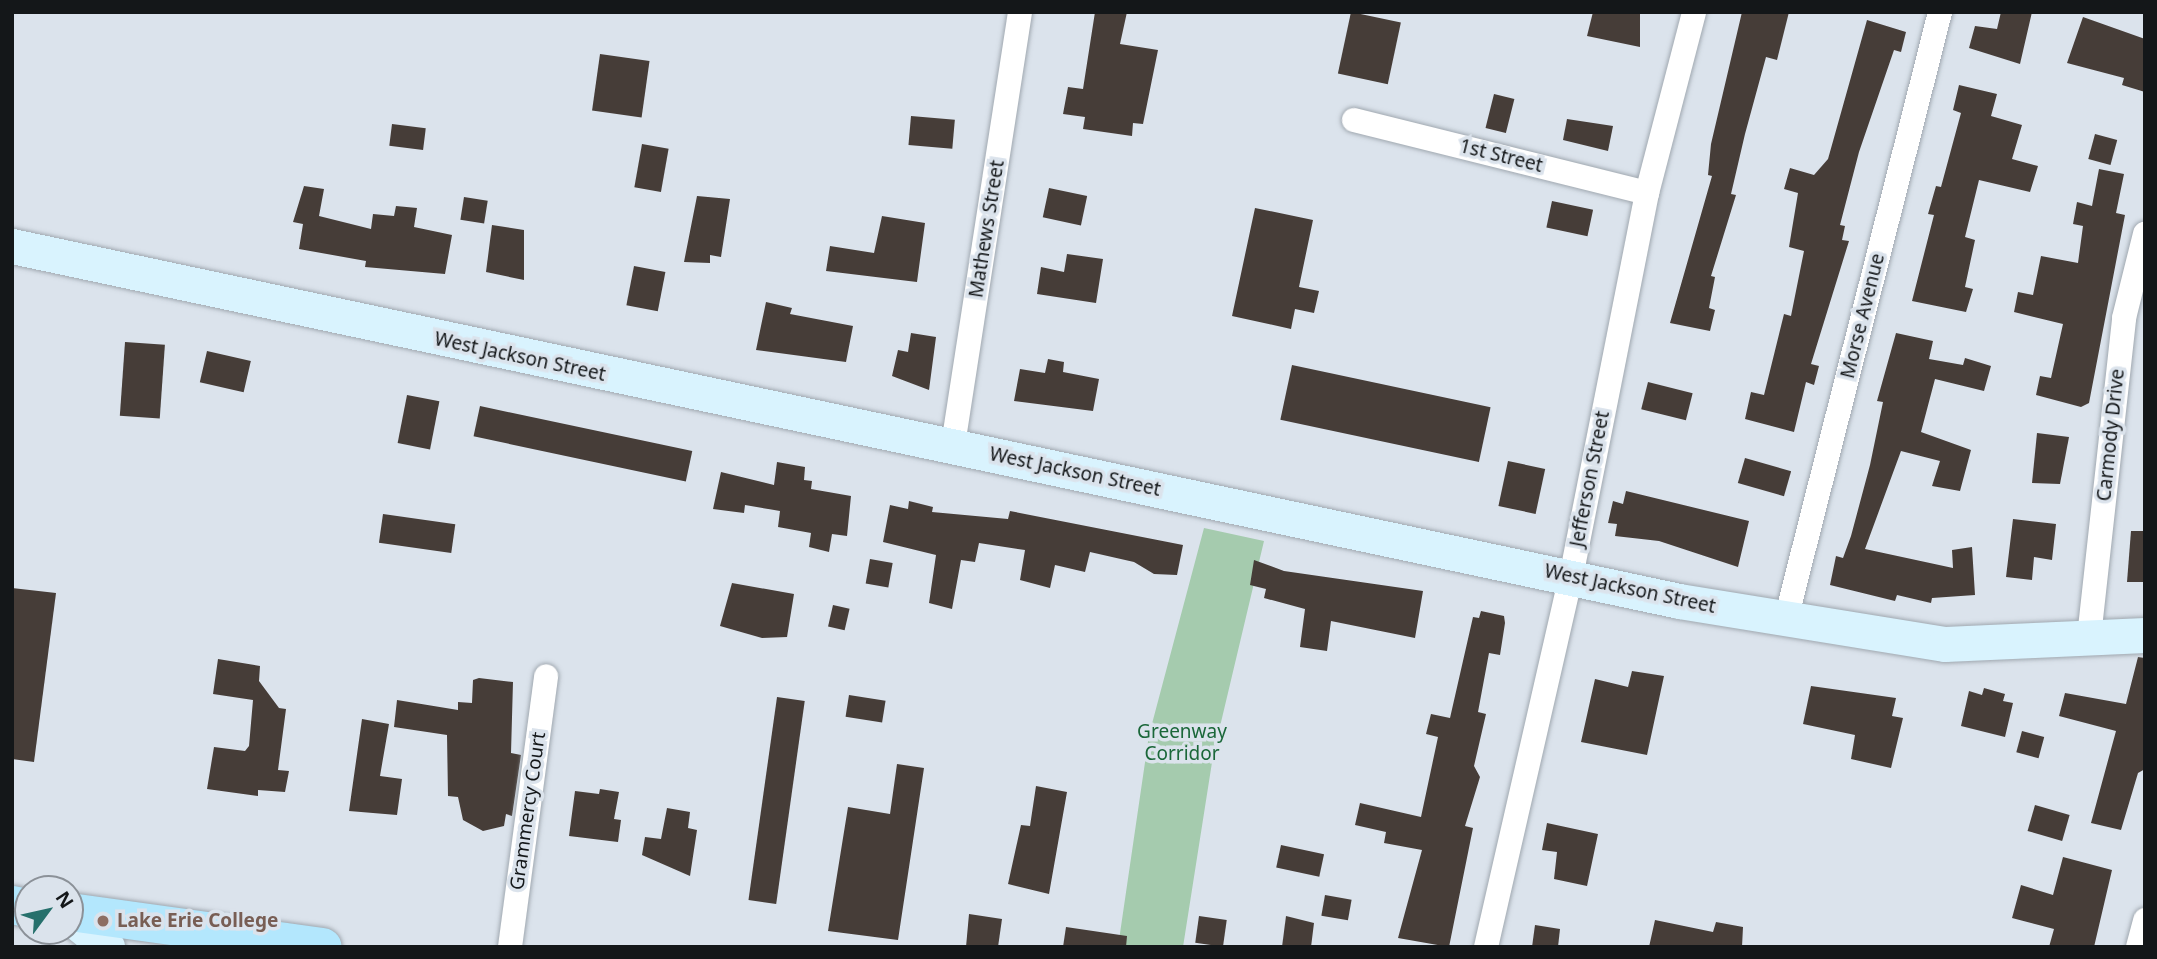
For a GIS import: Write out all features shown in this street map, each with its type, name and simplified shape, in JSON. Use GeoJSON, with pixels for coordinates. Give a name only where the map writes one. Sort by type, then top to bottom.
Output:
{"type":"FeatureCollection","features":[{"type":"Feature","properties":{"kind":"main road"},"geometry":{"type":"LineString","coordinates":[[84,917],[323,947]]}},
{"type":"Feature","properties":{"kind":"street","name":"Mathews Street"},"geometry":{"type":"LineString","coordinates":[[953,445],[1020,12]]}},
{"type":"Feature","properties":{"kind":"street","name":"Jefferson Street"},"geometry":{"type":"LineString","coordinates":[[1486,947],[1571,577],[1647,193],[1694,12]]}},
{"type":"Feature","properties":{"kind":"street","name":"Morse Avenue"},"geometry":{"type":"LineString","coordinates":[[1786,619],[1940,12]]}},
{"type":"Feature","properties":{"kind":"street","name":"1st Street"},"geometry":{"type":"LineString","coordinates":[[1354,120],[1647,193]]}},
{"type":"Feature","properties":{"kind":"street","name":"Carmody Drive"},"geometry":{"type":"LineString","coordinates":[[2089,637],[2124,318],[2145,234]]}},
{"type":"Feature","properties":{"kind":"street","name":"West Jackson Street"},"geometry":{"type":"LineString","coordinates":[[12,246],[608,377],[953,445],[1571,577],[1786,619],[1945,644],[2145,635]]}},
{"type":"Feature","properties":{"kind":"street","name":"Grammercy Court"},"geometry":{"type":"LineString","coordinates":[[510,947],[546,676]]}},
{"type":"Feature","properties":{"kind":"street"},"geometry":{"type":"LineString","coordinates":[[2138,947],[2145,920]]}},
{"type":"Feature","properties":{"kind":"street"},"geometry":{"type":"LineString","coordinates":[[84,927],[107,947]]}},
{"type":"Feature","properties":{"kind":"green space","name":"Greenway Corridor"},"geometry":{"type":"Polygon","coordinates":[[[1204,528],[1264,541],[1213,756],[1183,947],[1118,947],[1149,735],[1204,528]]]}},
{"type":"Feature","properties":{"kind":"building"},"geometry":{"type":"Polygon","coordinates":[[[1095,12],[1127,12],[1120,44],[1158,50],[1143,124],[1133,123],[1132,136],[1083,129],[1085,117],[1063,114],[1068,87],[1083,89],[1095,12]]]}},
{"type":"Feature","properties":{"kind":"building"},"geometry":{"type":"Polygon","coordinates":[[[1351,12],[1401,23],[1388,84],[1338,74],[1351,12]]]}},
{"type":"Feature","properties":{"kind":"building"},"geometry":{"type":"Polygon","coordinates":[[[1593,12],[1640,12],[1640,47],[1587,36],[1593,12]]]}},
{"type":"Feature","properties":{"kind":"building"},"geometry":{"type":"Polygon","coordinates":[[[1742,12],[1789,12],[1777,60],[1766,57],[1745,134],[1731,194],[1736,195],[1711,276],[1715,277],[1709,308],[1715,310],[1710,331],[1670,323],[1712,176],[1708,175],[1711,144],[1742,12]]]}},
{"type":"Feature","properties":{"kind":"building"},"geometry":{"type":"Polygon","coordinates":[[[2001,12],[2032,12],[2020,64],[1969,48],[1975,26],[1997,29],[2001,12]]]}},
{"type":"Feature","properties":{"kind":"building"},"geometry":{"type":"Polygon","coordinates":[[[2083,17],[2145,39],[2145,92],[2122,85],[2124,78],[2067,63],[2083,17]]]}},
{"type":"Feature","properties":{"kind":"building"},"geometry":{"type":"Polygon","coordinates":[[[1867,20],[1906,32],[1901,52],[1894,50],[1859,152],[1840,225],[1845,226],[1842,240],[1849,241],[1811,364],[1819,366],[1814,385],[1806,382],[1794,432],[1745,419],[1751,392],[1764,395],[1784,314],[1791,316],[1804,251],[1789,247],[1798,193],[1784,189],[1790,168],[1814,175],[1828,159],[1867,20]]]}},
{"type":"Feature","properties":{"kind":"building"},"geometry":{"type":"Polygon","coordinates":[[[600,54],[650,61],[642,117],[592,110],[600,54]]]}},
{"type":"Feature","properties":{"kind":"building"},"geometry":{"type":"Polygon","coordinates":[[[1959,85],[1997,94],[1991,116],[2022,125],[2012,159],[2038,166],[2030,192],[1979,180],[1965,237],[1975,240],[1965,287],[1973,289],[1966,312],[1912,301],[1934,215],[1928,214],[1936,186],[1941,187],[1961,113],[1953,110],[1959,85]]]}},
{"type":"Feature","properties":{"kind":"building"},"geometry":{"type":"Polygon","coordinates":[[[1494,94],[1514,99],[1506,133],[1486,128],[1494,94]]]}},
{"type":"Feature","properties":{"kind":"building"},"geometry":{"type":"Polygon","coordinates":[[[911,116],[955,120],[952,149],[908,145],[911,116]]]}},
{"type":"Feature","properties":{"kind":"building"},"geometry":{"type":"Polygon","coordinates":[[[1567,119],[1613,126],[1608,151],[1563,140],[1567,119]]]}},
{"type":"Feature","properties":{"kind":"building"},"geometry":{"type":"Polygon","coordinates":[[[392,124],[426,128],[423,150],[389,146],[392,124]]]}},
{"type":"Feature","properties":{"kind":"building"},"geometry":{"type":"Polygon","coordinates":[[[2095,134],[2117,140],[2110,165],[2088,159],[2095,134]]]}},
{"type":"Feature","properties":{"kind":"building"},"geometry":{"type":"Polygon","coordinates":[[[642,144],[669,149],[661,192],[634,187],[642,144]]]}},
{"type":"Feature","properties":{"kind":"building"},"geometry":{"type":"Polygon","coordinates":[[[2099,169],[2124,174],[2116,213],[2125,215],[2089,403],[2081,407],[2036,395],[2040,376],[2051,378],[2063,324],[2014,312],[2018,292],[2033,295],[2041,256],[2078,263],[2083,226],[2073,224],[2077,202],[2092,206],[2099,169]]]}},
{"type":"Feature","properties":{"kind":"building"},"geometry":{"type":"Polygon","coordinates":[[[304,186],[324,189],[319,216],[371,229],[373,214],[394,216],[396,206],[417,208],[414,227],[452,235],[445,274],[365,267],[366,261],[299,249],[303,224],[293,222],[304,186]]]}},
{"type":"Feature","properties":{"kind":"building"},"geometry":{"type":"Polygon","coordinates":[[[1049,188],[1087,196],[1081,225],[1043,217],[1049,188]]]}},
{"type":"Feature","properties":{"kind":"building"},"geometry":{"type":"Polygon","coordinates":[[[697,196],[730,199],[721,257],[710,255],[710,263],[684,262],[697,196]]]}},
{"type":"Feature","properties":{"kind":"building"},"geometry":{"type":"Polygon","coordinates":[[[464,197],[488,201],[484,223],[460,220],[464,197]]]}},
{"type":"Feature","properties":{"kind":"building"},"geometry":{"type":"Polygon","coordinates":[[[1552,201],[1593,210],[1587,236],[1546,227],[1552,201]]]}},
{"type":"Feature","properties":{"kind":"building"},"geometry":{"type":"Polygon","coordinates":[[[1255,208],[1313,220],[1299,287],[1319,291],[1314,313],[1295,309],[1291,329],[1232,316],[1255,208]]]}},
{"type":"Feature","properties":{"kind":"building"},"geometry":{"type":"Polygon","coordinates":[[[882,216],[925,223],[917,282],[826,271],[830,246],[874,253],[882,216]]]}},
{"type":"Feature","properties":{"kind":"building"},"geometry":{"type":"Polygon","coordinates":[[[492,225],[524,230],[524,280],[486,272],[492,225]]]}},
{"type":"Feature","properties":{"kind":"building"},"geometry":{"type":"Polygon","coordinates":[[[1067,254],[1103,259],[1096,303],[1037,294],[1041,267],[1064,272],[1067,254]]]}},
{"type":"Feature","properties":{"kind":"building"},"geometry":{"type":"Polygon","coordinates":[[[634,266],[665,272],[658,311],[626,305],[634,266]]]}},
{"type":"Feature","properties":{"kind":"building"},"geometry":{"type":"Polygon","coordinates":[[[766,302],[792,308],[790,314],[853,326],[846,362],[756,350],[766,302]]]}},
{"type":"Feature","properties":{"kind":"building"},"geometry":{"type":"Polygon","coordinates":[[[911,333],[936,337],[929,390],[892,376],[898,350],[908,352],[911,333]]]}},
{"type":"Feature","properties":{"kind":"building"},"geometry":{"type":"Polygon","coordinates":[[[1896,333],[1933,341],[1929,359],[1963,365],[1965,358],[1991,366],[1984,391],[1935,379],[1921,432],[1971,450],[1960,491],[1932,486],[1940,461],[1901,451],[1865,549],[1953,568],[1952,550],[1972,547],[1975,595],[1932,598],[1931,603],[1897,595],[1895,601],[1830,585],[1836,556],[1843,558],[1851,536],[1870,465],[1883,402],[1877,401],[1896,333]]]}},
{"type":"Feature","properties":{"kind":"building"},"geometry":{"type":"Polygon","coordinates":[[[125,342],[165,345],[160,419],[120,416],[125,342]]]}},
{"type":"Feature","properties":{"kind":"building"},"geometry":{"type":"Polygon","coordinates":[[[207,351],[251,361],[244,392],[200,382],[207,351]]]}},
{"type":"Feature","properties":{"kind":"building"},"geometry":{"type":"Polygon","coordinates":[[[1048,359],[1064,362],[1063,372],[1099,379],[1093,411],[1014,401],[1020,369],[1045,373],[1048,359]]]}},
{"type":"Feature","properties":{"kind":"building"},"geometry":{"type":"Polygon","coordinates":[[[1292,365],[1491,407],[1479,462],[1280,420],[1292,365]]]}},
{"type":"Feature","properties":{"kind":"building"},"geometry":{"type":"Polygon","coordinates":[[[1648,382],[1693,393],[1686,420],[1641,409],[1648,382]]]}},
{"type":"Feature","properties":{"kind":"building"},"geometry":{"type":"Polygon","coordinates":[[[407,395],[439,401],[430,449],[398,443],[407,395]]]}},
{"type":"Feature","properties":{"kind":"building"},"geometry":{"type":"Polygon","coordinates":[[[480,406],[692,451],[686,481],[474,436],[480,406]]]}},
{"type":"Feature","properties":{"kind":"building"},"geometry":{"type":"Polygon","coordinates":[[[2037,433],[2069,437],[2060,484],[2032,483],[2037,433]]]}},
{"type":"Feature","properties":{"kind":"building"},"geometry":{"type":"Polygon","coordinates":[[[1745,458],[1791,471],[1784,496],[1738,483],[1745,458]]]}},
{"type":"Feature","properties":{"kind":"building"},"geometry":{"type":"Polygon","coordinates":[[[1508,461],[1545,469],[1536,514],[1498,506],[1508,461]]]}},
{"type":"Feature","properties":{"kind":"building"},"geometry":{"type":"Polygon","coordinates":[[[777,462],[805,467],[804,480],[812,481],[811,489],[851,496],[847,536],[832,534],[829,552],[809,547],[811,533],[778,527],[780,511],[745,505],[744,513],[713,509],[721,472],[774,485],[777,462]]]}},
{"type":"Feature","properties":{"kind":"building"},"geometry":{"type":"Polygon","coordinates":[[[1626,491],[1749,521],[1738,567],[1659,541],[1615,536],[1617,524],[1608,523],[1613,501],[1623,504],[1626,491]]]}},
{"type":"Feature","properties":{"kind":"building"},"geometry":{"type":"Polygon","coordinates":[[[909,501],[933,507],[932,512],[1008,519],[1010,511],[1183,545],[1177,575],[1154,574],[1134,562],[1090,552],[1085,572],[1055,565],[1050,588],[1020,580],[1025,550],[979,543],[975,562],[961,560],[952,609],[929,603],[936,555],[883,542],[890,505],[908,509],[909,501]]]}},
{"type":"Feature","properties":{"kind":"building"},"geometry":{"type":"Polygon","coordinates":[[[383,514],[455,524],[451,553],[379,543],[383,514]]]}},
{"type":"Feature","properties":{"kind":"building"},"geometry":{"type":"Polygon","coordinates":[[[2013,519],[2056,524],[2052,560],[2034,557],[2032,580],[2006,577],[2013,519]]]}},
{"type":"Feature","properties":{"kind":"building"},"geometry":{"type":"Polygon","coordinates":[[[2131,531],[2145,531],[2145,582],[2127,582],[2131,531]]]}},
{"type":"Feature","properties":{"kind":"building"},"geometry":{"type":"Polygon","coordinates":[[[870,559],[893,563],[888,588],[866,584],[870,559]]]}},
{"type":"Feature","properties":{"kind":"building"},"geometry":{"type":"Polygon","coordinates":[[[1254,560],[1284,571],[1423,591],[1415,638],[1331,621],[1327,651],[1300,647],[1305,609],[1264,598],[1266,589],[1250,585],[1254,560]]]}},
{"type":"Feature","properties":{"kind":"building"},"geometry":{"type":"Polygon","coordinates":[[[732,583],[794,594],[787,637],[762,638],[720,626],[732,583]]]}},
{"type":"Feature","properties":{"kind":"building"},"geometry":{"type":"Polygon","coordinates":[[[12,588],[56,593],[34,762],[12,759],[12,588]]]}},
{"type":"Feature","properties":{"kind":"building"},"geometry":{"type":"Polygon","coordinates":[[[833,605],[850,609],[845,630],[828,626],[833,605]]]}},
{"type":"Feature","properties":{"kind":"building"},"geometry":{"type":"Polygon","coordinates":[[[1481,611],[1504,616],[1505,623],[1500,655],[1489,653],[1478,712],[1486,714],[1474,766],[1480,777],[1465,826],[1473,828],[1449,947],[1398,938],[1422,850],[1384,843],[1386,832],[1355,825],[1360,803],[1421,817],[1438,737],[1426,734],[1431,714],[1450,718],[1473,617],[1479,618],[1481,611]]]}},
{"type":"Feature","properties":{"kind":"building"},"geometry":{"type":"Polygon","coordinates":[[[2138,657],[2145,658],[2145,769],[2138,773],[2121,830],[2091,823],[2116,731],[2059,716],[2065,693],[2126,704],[2138,657]]]}},
{"type":"Feature","properties":{"kind":"building"},"geometry":{"type":"Polygon","coordinates":[[[218,659],[260,666],[259,681],[279,708],[286,709],[278,770],[289,771],[285,792],[258,790],[258,796],[207,789],[214,747],[245,751],[249,746],[253,700],[213,694],[218,659]]]}},
{"type":"Feature","properties":{"kind":"building"},"geometry":{"type":"Polygon","coordinates":[[[1632,671],[1664,676],[1647,755],[1581,742],[1595,679],[1628,687],[1632,671]]]}},
{"type":"Feature","properties":{"kind":"building"},"geometry":{"type":"Polygon","coordinates":[[[479,678],[513,682],[511,753],[521,755],[512,816],[506,814],[504,826],[483,831],[463,820],[458,797],[448,796],[447,735],[394,727],[397,700],[458,710],[458,702],[472,703],[473,680],[479,678]]]}},
{"type":"Feature","properties":{"kind":"building"},"geometry":{"type":"Polygon","coordinates":[[[1811,686],[1896,698],[1892,716],[1903,718],[1891,768],[1851,759],[1855,735],[1803,724],[1811,686]]]}},
{"type":"Feature","properties":{"kind":"building"},"geometry":{"type":"Polygon","coordinates":[[[1984,688],[2005,694],[2003,701],[2013,703],[2005,737],[1961,726],[1969,691],[1982,695],[1984,688]]]}},
{"type":"Feature","properties":{"kind":"building"},"geometry":{"type":"Polygon","coordinates":[[[849,695],[886,701],[882,723],[846,717],[849,695]]]}},
{"type":"Feature","properties":{"kind":"building"},"geometry":{"type":"Polygon","coordinates":[[[777,697],[805,701],[776,904],[748,900],[777,697]]]}},
{"type":"Feature","properties":{"kind":"building"},"geometry":{"type":"Polygon","coordinates":[[[362,719],[389,724],[380,776],[402,779],[397,815],[349,811],[362,719]]]}},
{"type":"Feature","properties":{"kind":"building"},"geometry":{"type":"Polygon","coordinates":[[[2022,731],[2044,737],[2039,758],[2016,752],[2022,731]]]}},
{"type":"Feature","properties":{"kind":"building"},"geometry":{"type":"Polygon","coordinates":[[[897,764],[924,768],[898,940],[828,931],[848,807],[890,814],[897,764]]]}},
{"type":"Feature","properties":{"kind":"building"},"geometry":{"type":"Polygon","coordinates":[[[1036,786],[1067,792],[1049,894],[1008,884],[1021,825],[1030,826],[1036,786]]]}},
{"type":"Feature","properties":{"kind":"building"},"geometry":{"type":"Polygon","coordinates":[[[600,789],[619,792],[614,819],[621,820],[618,842],[569,836],[575,791],[599,794],[600,789]]]}},
{"type":"Feature","properties":{"kind":"building"},"geometry":{"type":"Polygon","coordinates":[[[2035,805],[2070,815],[2062,841],[2028,831],[2035,805]]]}},
{"type":"Feature","properties":{"kind":"building"},"geometry":{"type":"Polygon","coordinates":[[[667,808],[690,812],[688,828],[697,830],[690,876],[642,855],[645,837],[661,839],[667,808]]]}},
{"type":"Feature","properties":{"kind":"building"},"geometry":{"type":"Polygon","coordinates":[[[1547,823],[1598,834],[1587,886],[1554,879],[1557,852],[1542,850],[1547,823]]]}},
{"type":"Feature","properties":{"kind":"building"},"geometry":{"type":"Polygon","coordinates":[[[1281,845],[1324,854],[1319,877],[1276,867],[1281,845]]]}},
{"type":"Feature","properties":{"kind":"building"},"geometry":{"type":"Polygon","coordinates":[[[2063,857],[2112,870],[2094,947],[2049,947],[2054,929],[2012,918],[2021,885],[2053,895],[2063,857]]]}},
{"type":"Feature","properties":{"kind":"building"},"geometry":{"type":"Polygon","coordinates":[[[1325,895],[1352,900],[1348,920],[1321,916],[1325,895]]]}},
{"type":"Feature","properties":{"kind":"building"},"geometry":{"type":"Polygon","coordinates":[[[969,914],[1002,919],[998,947],[966,947],[969,914]]]}},
{"type":"Feature","properties":{"kind":"building"},"geometry":{"type":"Polygon","coordinates":[[[1199,916],[1227,920],[1223,947],[1195,943],[1199,916]]]}},
{"type":"Feature","properties":{"kind":"building"},"geometry":{"type":"Polygon","coordinates":[[[1286,916],[1314,923],[1311,947],[1282,947],[1286,916]]]}},
{"type":"Feature","properties":{"kind":"building"},"geometry":{"type":"Polygon","coordinates":[[[1655,920],[1713,932],[1716,922],[1743,927],[1742,947],[1649,947],[1655,920]]]}},
{"type":"Feature","properties":{"kind":"building"},"geometry":{"type":"Polygon","coordinates":[[[1535,925],[1560,929],[1558,947],[1532,947],[1535,925]]]}},
{"type":"Feature","properties":{"kind":"building"},"geometry":{"type":"Polygon","coordinates":[[[1066,927],[1127,936],[1126,947],[1063,947],[1066,927]]]}},
{"type":"Feature","properties":{"kind":"place","name":"Lake Erie College"},"geometry":{"type":"Point","coordinates":[103,921]}}]}
